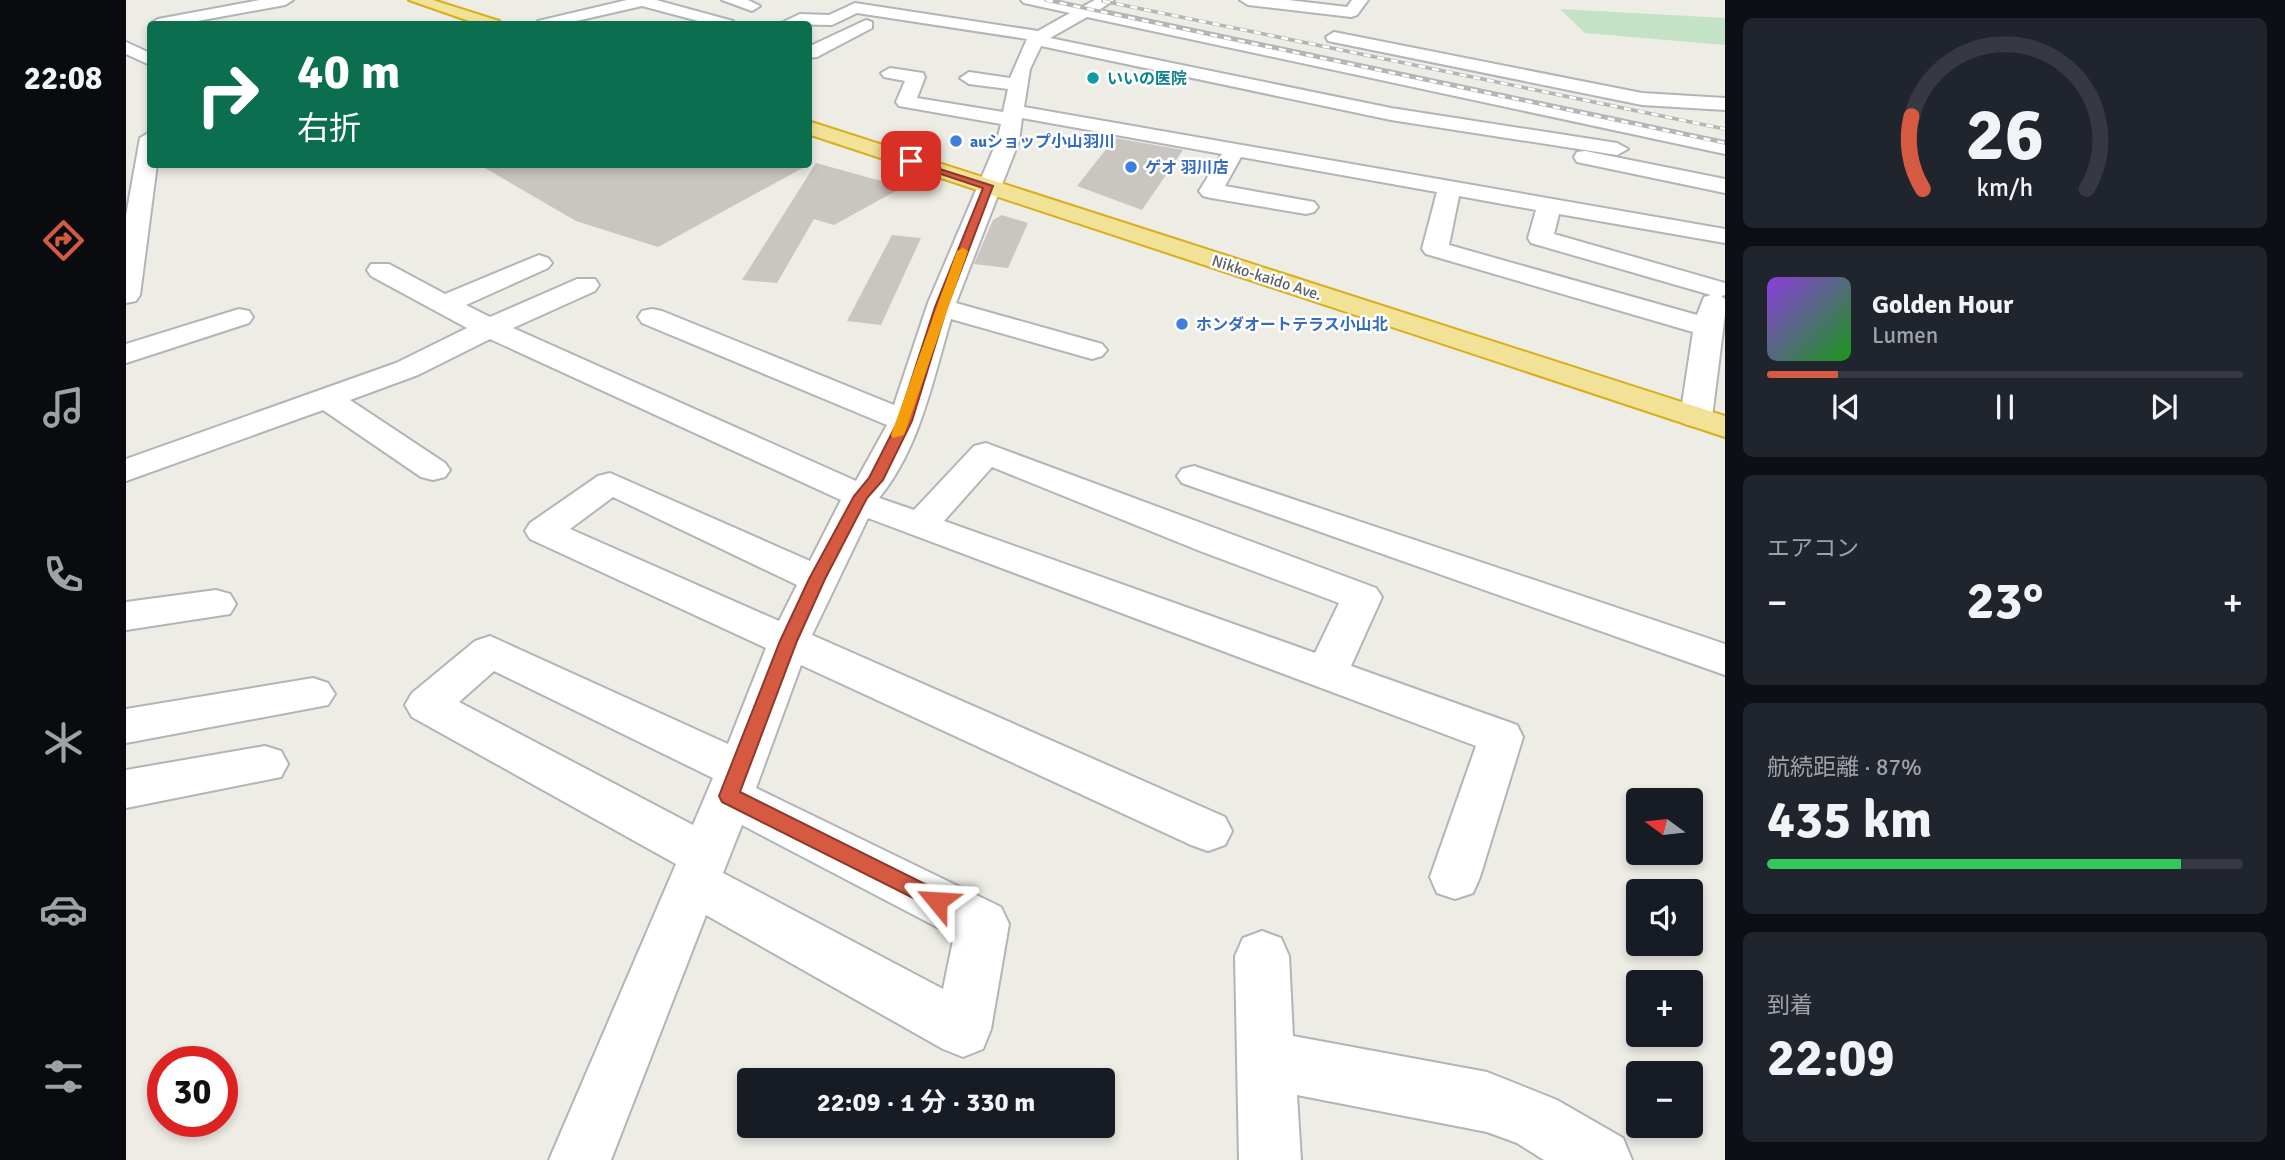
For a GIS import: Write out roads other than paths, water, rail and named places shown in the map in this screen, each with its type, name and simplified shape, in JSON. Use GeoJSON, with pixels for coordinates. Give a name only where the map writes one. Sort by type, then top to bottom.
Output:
{"type":"FeatureCollection","features":[{"type":"Feature","properties":{"kind":"highway"},"geometry":{"type":"LineString","coordinates":[[417,0],[484,21]]}},
{"type":"Feature","properties":{"kind":"highway","name":"Nikko-kaido Ave."},"geometry":{"type":"LineString","coordinates":[[812,129],[1725,427]]}},
{"type":"Feature","properties":{"kind":"street"},"geometry":{"type":"LineString","coordinates":[[174,21],[285,0]]}},
{"type":"Feature","properties":{"kind":"street"},"geometry":{"type":"LineString","coordinates":[[730,0],[752,6]]}},
{"type":"Feature","properties":{"kind":"street"},"geometry":{"type":"LineString","coordinates":[[795,21],[832,20],[856,5],[879,0]]}},
{"type":"Feature","properties":{"kind":"street"},"geometry":{"type":"LineString","coordinates":[[1029,0],[1059,23],[1187,71],[1357,107],[1584,150],[1725,186]]}},
{"type":"Feature","properties":{"kind":"street"},"geometry":{"type":"LineString","coordinates":[[1248,0],[1351,12],[1360,0]]}},
{"type":"Feature","properties":{"kind":"street"},"geometry":{"type":"LineString","coordinates":[[557,21],[645,1],[716,21]]}},
{"type":"Feature","properties":{"kind":"street"},"geometry":{"type":"LineString","coordinates":[[856,5],[979,27],[1059,23],[1246,46],[1725,148]]}},
{"type":"Feature","properties":{"kind":"street"},"geometry":{"type":"LineString","coordinates":[[916,17],[951,7]]}},
{"type":"Feature","properties":{"kind":"street"},"geometry":{"type":"LineString","coordinates":[[812,52],[870,23],[935,35],[1059,23]]}},
{"type":"Feature","properties":{"kind":"street"},"geometry":{"type":"LineString","coordinates":[[979,27],[1059,23]]}},
{"type":"Feature","properties":{"kind":"street"},"geometry":{"type":"LineString","coordinates":[[580,1160],[735,783],[789,641],[817,579],[859,499],[876,480],[905,421],[941,307],[1008,141],[1015,105],[1059,23]]}},
{"type":"Feature","properties":{"kind":"street"},"geometry":{"type":"LineString","coordinates":[[1314,33],[1725,116]]}},
{"type":"Feature","properties":{"kind":"street"},"geometry":{"type":"LineString","coordinates":[[1187,71],[1246,46]]}},
{"type":"Feature","properties":{"kind":"street"},"geometry":{"type":"LineString","coordinates":[[126,47],[147,58]]}},
{"type":"Feature","properties":{"kind":"street"},"geometry":{"type":"LineString","coordinates":[[894,62],[916,77],[906,102],[1015,105],[1236,148],[1721,235],[1718,289],[1708,327],[1696,417]]}},
{"type":"Feature","properties":{"kind":"street"},"geometry":{"type":"LineString","coordinates":[[1270,88],[1322,62]]}},
{"type":"Feature","properties":{"kind":"street"},"geometry":{"type":"LineString","coordinates":[[969,78],[1015,105]]}},
{"type":"Feature","properties":{"kind":"street"},"geometry":{"type":"LineString","coordinates":[[1642,99],[1725,104]]}},
{"type":"Feature","properties":{"kind":"street"},"geometry":{"type":"LineString","coordinates":[[1327,120],[1357,107]]}},
{"type":"Feature","properties":{"kind":"street"},"geometry":{"type":"LineString","coordinates":[[126,295],[135,184],[146,128]]}},
{"type":"Feature","properties":{"kind":"street"},"geometry":{"type":"LineString","coordinates":[[1236,148],[1211,191],[1306,207]]}},
{"type":"Feature","properties":{"kind":"street"},"geometry":{"type":"LineString","coordinates":[[1584,150],[1725,165]]}},
{"type":"Feature","properties":{"kind":"street"},"geometry":{"type":"LineString","coordinates":[[1584,150],[1540,238],[1718,289]]}},
{"type":"Feature","properties":{"kind":"street"},"geometry":{"type":"LineString","coordinates":[[1450,186],[1435,249],[1708,327]]}},
{"type":"Feature","properties":{"kind":"street"},"geometry":{"type":"LineString","coordinates":[[444,303],[539,263]]}},
{"type":"Feature","properties":{"kind":"street"},"geometry":{"type":"LineString","coordinates":[[380,270],[489,328],[859,499],[1501,737],[1455,877]]}},
{"type":"Feature","properties":{"kind":"street"},"geometry":{"type":"LineString","coordinates":[[126,471],[407,369],[489,328],[586,285]]}},
{"type":"Feature","properties":{"kind":"street"},"geometry":{"type":"LineString","coordinates":[[941,307],[1092,349]]}},
{"type":"Feature","properties":{"kind":"street"},"geometry":{"type":"LineString","coordinates":[[126,354],[239,317]]}},
{"type":"Feature","properties":{"kind":"street"},"geometry":{"type":"LineString","coordinates":[[652,317],[905,421]]}},
{"type":"Feature","properties":{"kind":"street"},"geometry":{"type":"LineString","coordinates":[[327,398],[433,470]]}},
{"type":"Feature","properties":{"kind":"street"},"geometry":{"type":"LineString","coordinates":[[921,524],[986,453],[1213,544],[1362,597],[1326,674]]}},
{"type":"Feature","properties":{"kind":"street"},"geometry":{"type":"LineString","coordinates":[[1194,476],[1725,660]]}},
{"type":"Feature","properties":{"kind":"street"},"geometry":{"type":"LineString","coordinates":[[817,579],[610,483],[543,531],[1208,831]]}},
{"type":"Feature","properties":{"kind":"street"},"geometry":{"type":"LineString","coordinates":[[126,616],[216,604]]}},
{"type":"Feature","properties":{"kind":"street"},"geometry":{"type":"LineString","coordinates":[[490,651],[735,783],[984,924],[963,1029],[698,868],[427,705],[490,651]]}},
{"type":"Feature","properties":{"kind":"street"},"geometry":{"type":"LineString","coordinates":[[126,726],[313,694]]}},
{"type":"Feature","properties":{"kind":"street"},"geometry":{"type":"LineString","coordinates":[[126,789],[265,764]]}},
{"type":"Feature","properties":{"kind":"street"},"geometry":{"type":"LineString","coordinates":[[1262,956],[1270,1160]]}},
{"type":"Feature","properties":{"kind":"street"},"geometry":{"type":"LineString","coordinates":[[1266,1060],[1487,1102],[1536,1121],[1601,1160]]}},
{"type":"Feature","properties":{"kind":"railway"},"geometry":{"type":"LineString","coordinates":[[1046,0],[1725,143]]}},
{"type":"Feature","properties":{"kind":"railway"},"geometry":{"type":"LineString","coordinates":[[1103,1],[1725,129]]}},
{"type":"Feature","properties":{"kind":"place","name":"いいの医院"},"geometry":{"type":"Point","coordinates":[1093,78]}},
{"type":"Feature","properties":{"kind":"place","name":"auショップ小山羽川"},"geometry":{"type":"Point","coordinates":[956,141]}},
{"type":"Feature","properties":{"kind":"place","name":"ゲオ 羽川店"},"geometry":{"type":"Point","coordinates":[1131,167]}},
{"type":"Feature","properties":{"kind":"place","name":"ホンダオートテラス小山北"},"geometry":{"type":"Point","coordinates":[1182,324]}}]}
